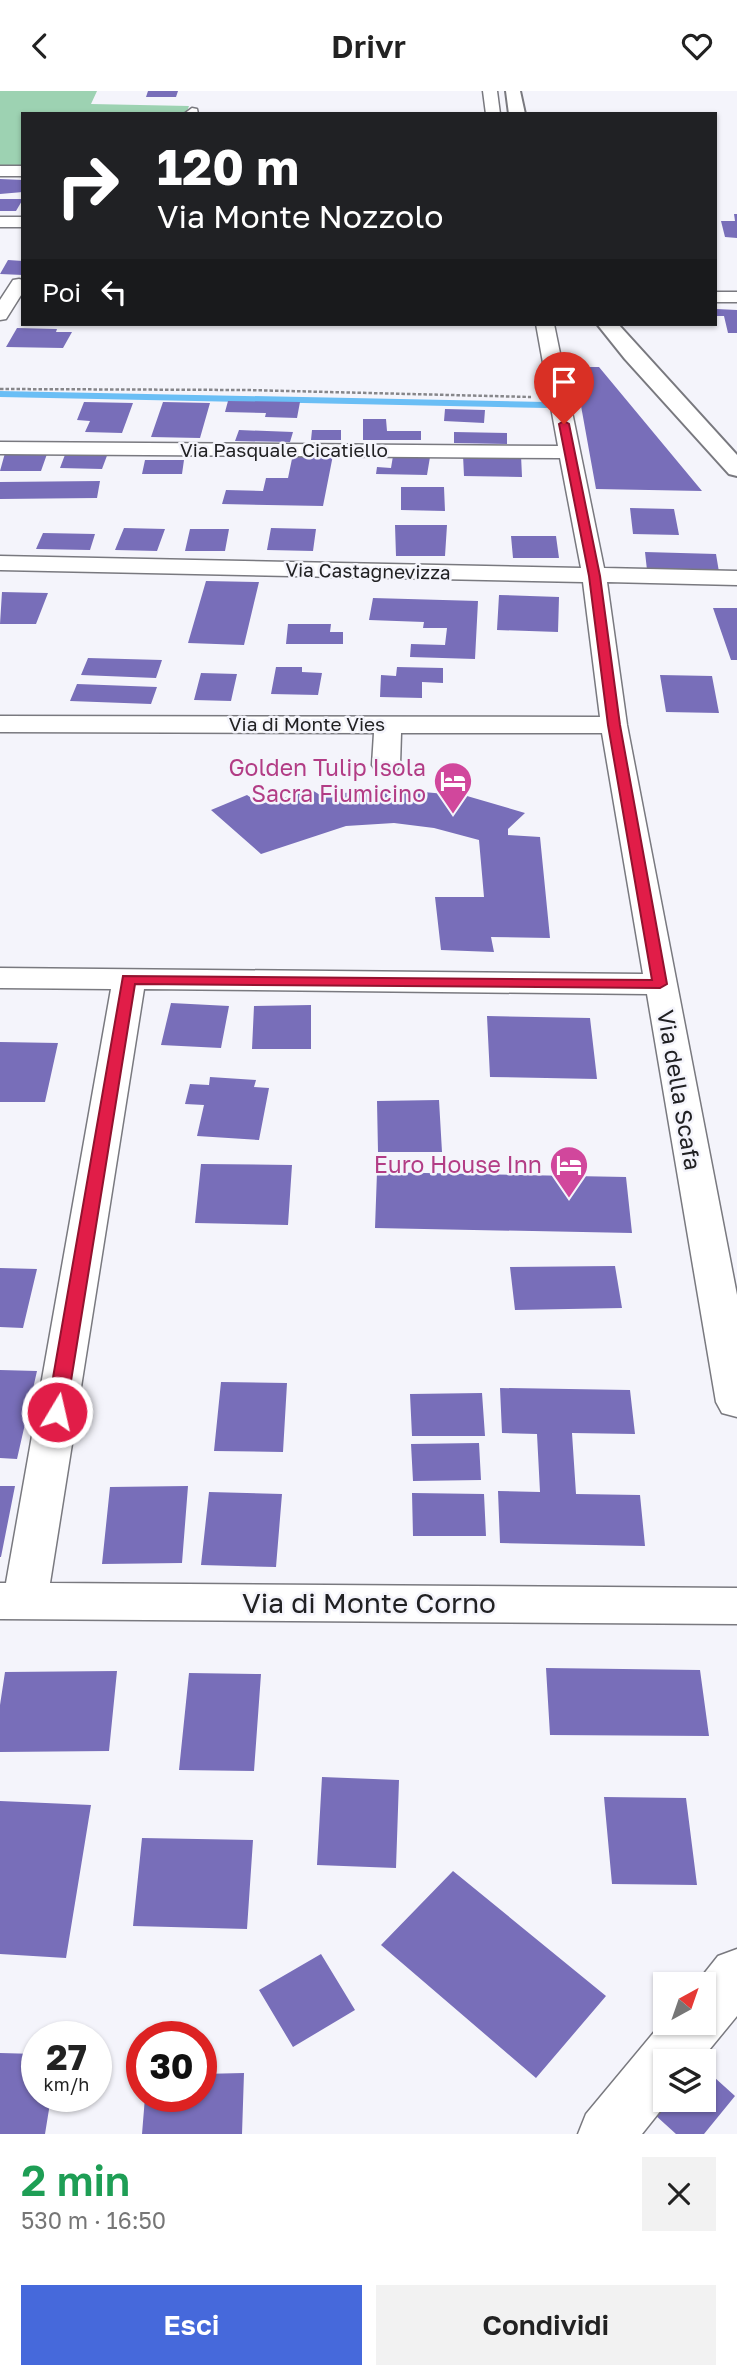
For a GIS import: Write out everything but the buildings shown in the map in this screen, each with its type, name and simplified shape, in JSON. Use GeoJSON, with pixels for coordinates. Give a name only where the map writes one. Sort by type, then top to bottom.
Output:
{"type":"FeatureCollection","features":[{"type":"Feature","properties":{"kind":"main road"},"geometry":{"type":"LineString","coordinates":[[513,91],[517,112]]}},
{"type":"Feature","properties":{"kind":"main road"},"geometry":{"type":"LineString","coordinates":[[609,326],[737,469]]}},
{"type":"Feature","properties":{"kind":"street"},"geometry":{"type":"LineString","coordinates":[[490,91],[493,112]]}},
{"type":"Feature","properties":{"kind":"street"},"geometry":{"type":"LineString","coordinates":[[0,171],[21,171]]}},
{"type":"Feature","properties":{"kind":"street"},"geometry":{"type":"LineString","coordinates":[[0,222],[21,222]]}},
{"type":"Feature","properties":{"kind":"street"},"geometry":{"type":"LineString","coordinates":[[0,284],[21,284]]}},
{"type":"Feature","properties":{"kind":"street"},"geometry":{"type":"LineString","coordinates":[[0,314],[21,284]]}},
{"type":"Feature","properties":{"kind":"street"},"geometry":{"type":"LineString","coordinates":[[717,297],[737,297]]}},
{"type":"Feature","properties":{"kind":"street","name":"Via della Scafa"},"geometry":{"type":"LineString","coordinates":[[545,326],[594,576],[614,725],[737,1402]]}},
{"type":"Feature","properties":{"kind":"street","name":"Via Pasquale Cicatiello"},"geometry":{"type":"LineString","coordinates":[[0,448],[568,452]]}},
{"type":"Feature","properties":{"kind":"street","name":"Via Castagnevizza"},"geometry":{"type":"LineString","coordinates":[[0,563],[737,577]]}},
{"type":"Feature","properties":{"kind":"street","name":"Via di Monte Vies"},"geometry":{"type":"LineString","coordinates":[[0,724],[614,725]]}},
{"type":"Feature","properties":{"kind":"street"},"geometry":{"type":"LineString","coordinates":[[386,765],[388,725]]}},
{"type":"Feature","properties":{"kind":"street"},"geometry":{"type":"LineString","coordinates":[[0,978],[117,970],[660,984]]}},
{"type":"Feature","properties":{"kind":"street"},"geometry":{"type":"LineString","coordinates":[[13,1601],[117,970]]}},
{"type":"Feature","properties":{"kind":"street","name":"Via di Monte Corno"},"geometry":{"type":"LineString","coordinates":[[13,1601],[737,1606]]}},
{"type":"Feature","properties":{"kind":"street"},"geometry":{"type":"LineString","coordinates":[[716,2000],[737,1974]]}},
{"type":"Feature","properties":{"kind":"street"},"geometry":{"type":"LineString","coordinates":[[676,2049],[687,2035]]}},
{"type":"Feature","properties":{"kind":"street"},"geometry":{"type":"LineString","coordinates":[[606,2134],[653,2077]]}},
{"type":"Feature","properties":{"kind":"path"},"geometry":{"type":"LineString","coordinates":[[0,389],[247,390],[560,397]]}},
{"type":"Feature","properties":{"kind":"green space"},"geometry":{"type":"Polygon","coordinates":[[[0,91],[97,91],[91,104],[189,106],[187,112],[21,112],[21,168],[0,168],[0,91]]]}},
{"type":"Feature","properties":{"kind":"waterway"},"geometry":{"type":"LineString","coordinates":[[0,394],[546,405]]}},
{"type":"Feature","properties":{"kind":"place","name":"Golden Tulip Isola Sacra Fiumicino"},"geometry":{"type":"Point","coordinates":[453,815]}},
{"type":"Feature","properties":{"kind":"place","name":"Euro House Inn"},"geometry":{"type":"Point","coordinates":[569,1199]}},
{"type":"Feature","properties":{"kind":"route"},"geometry":{"type":"LineString","coordinates":[[57,1412],[128,979],[660,984],[614,725],[594,576],[564,424]]}}]}
